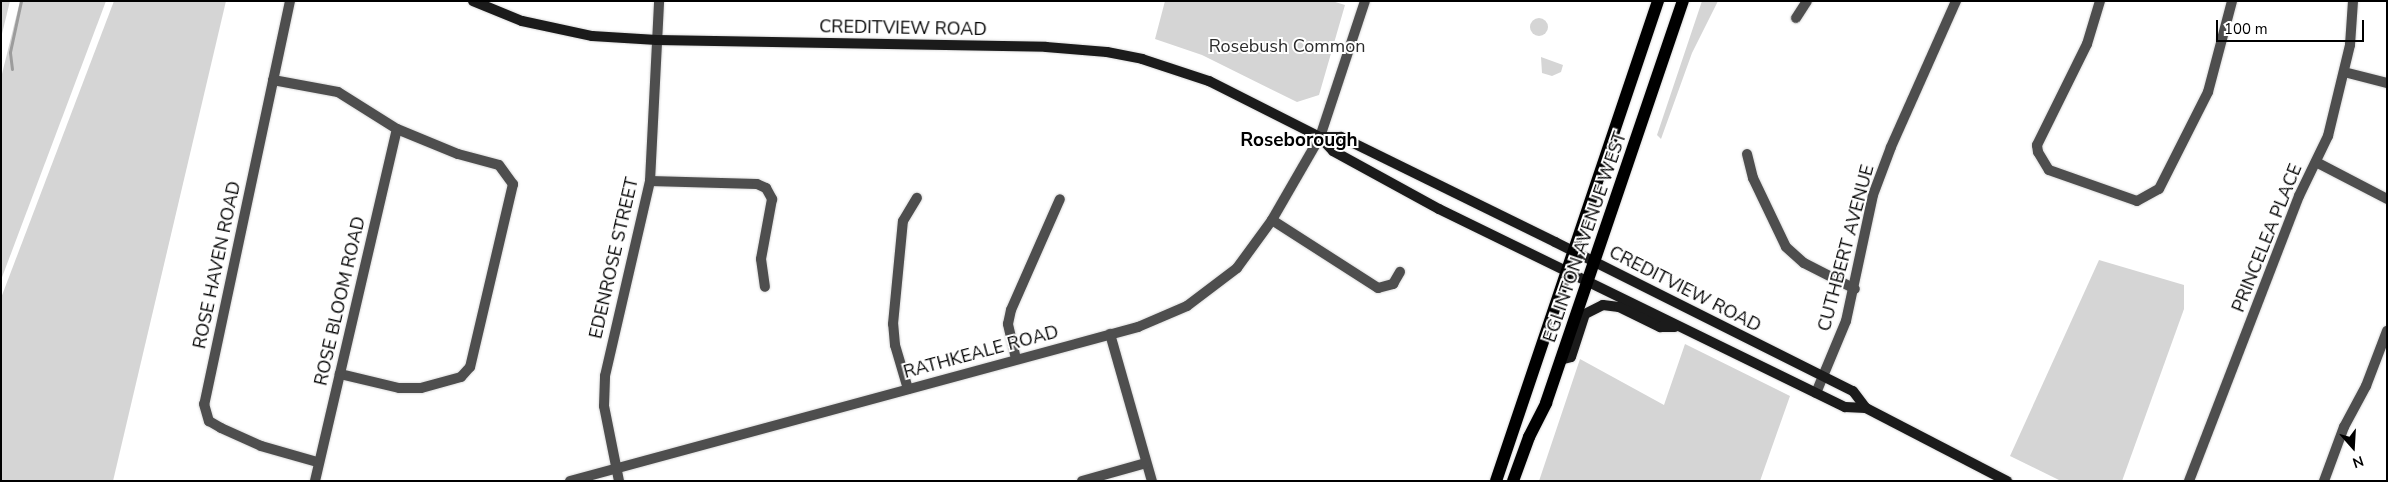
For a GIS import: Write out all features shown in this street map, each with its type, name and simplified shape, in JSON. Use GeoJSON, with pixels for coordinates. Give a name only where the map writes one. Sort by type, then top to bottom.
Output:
{"type":"FeatureCollection","features":[{"type":"Feature","properties":{"kind":"main road","name":"CREDITVIEW ROAD"},"geometry":{"type":"LineString","coordinates":[[473,1],[522,21],[592,36],[658,40],[1046,47],[1107,52],[1142,59],[1209,81],[1320,137],[1333,151],[1408,193],[1678,327],[1845,407],[1866,408],[2007,481]]}},
{"type":"Feature","properties":{"kind":"main road","name":"EGLINTON AVENUE WEST"},"geometry":{"type":"LineString","coordinates":[[1496,481],[1658,1]]}},
{"type":"Feature","properties":{"kind":"main road","name":"EGLINTON AVENUE WEST"},"geometry":{"type":"LineString","coordinates":[[1514,481],[1588,282],[1683,1]]}},
{"type":"Feature","properties":{"kind":"main road","name":"CREDITVIEW ROAD"},"geometry":{"type":"LineString","coordinates":[[1320,137],[1341,137],[1574,251],[1853,391],[1866,408]]}},
{"type":"Feature","properties":{"kind":"main road"},"geometry":{"type":"LineString","coordinates":[[1560,360],[1571,357],[1585,314],[1603,305],[1619,307],[1660,327],[1678,327]]}},
{"type":"Feature","properties":{"kind":"street","name":"ROSE HAVEN ROAD"},"geometry":{"type":"LineString","coordinates":[[290,1],[204,404],[209,421],[221,428],[261,446],[318,462]]}},
{"type":"Feature","properties":{"kind":"street","name":"EDENROSE STREET"},"geometry":{"type":"LineString","coordinates":[[619,481],[604,406],[606,362],[650,181],[659,1]]}},
{"type":"Feature","properties":{"kind":"street","name":"RATHKEALE ROAD"},"geometry":{"type":"LineString","coordinates":[[570,481],[1016,358],[1110,334],[1187,306],[1237,268],[1272,220],[1320,137],[1365,1]]}},
{"type":"Feature","properties":{"kind":"street"},"geometry":{"type":"LineString","coordinates":[[1796,18],[1807,1]]}},
{"type":"Feature","properties":{"kind":"street","name":"CUTHBERT AVENUE"},"geometry":{"type":"LineString","coordinates":[[1816,393],[1846,321],[1855,289],[1874,195],[1891,147],[1956,1]]}},
{"type":"Feature","properties":{"kind":"street"},"geometry":{"type":"LineString","coordinates":[[2100,1],[2087,44],[2037,144],[2038,152],[2049,170],[2137,201],[2159,189],[2208,92],[2232,1]]}},
{"type":"Feature","properties":{"kind":"street","name":"PRINCELEA PLACE"},"geometry":{"type":"LineString","coordinates":[[2189,481],[2299,196],[2328,136],[2350,45],[2354,1]]}},
{"type":"Feature","properties":{"kind":"street"},"geometry":{"type":"LineString","coordinates":[[2344,72],[2387,83]]}},
{"type":"Feature","properties":{"kind":"street"},"geometry":{"type":"LineString","coordinates":[[274,80],[338,92],[396,128],[458,154],[499,165],[512,184],[475,355],[470,367],[460,377],[421,388],[399,388],[340,374]]}},
{"type":"Feature","properties":{"kind":"street","name":"ROSE BLOOM ROAD"},"geometry":{"type":"LineString","coordinates":[[315,481],[396,128]]}},
{"type":"Feature","properties":{"kind":"street"},"geometry":{"type":"LineString","coordinates":[[1747,154],[1753,178],[1786,247],[1804,263],[1855,289]]}},
{"type":"Feature","properties":{"kind":"street"},"geometry":{"type":"LineString","coordinates":[[2316,162],[2387,199]]}},
{"type":"Feature","properties":{"kind":"street"},"geometry":{"type":"LineString","coordinates":[[650,181],[756,184],[766,188],[772,199],[761,259],[765,287]]}},
{"type":"Feature","properties":{"kind":"street"},"geometry":{"type":"LineString","coordinates":[[908,389],[895,345],[893,324],[903,221],[917,198]]}},
{"type":"Feature","properties":{"kind":"street"},"geometry":{"type":"LineString","coordinates":[[1016,358],[1008,324],[1011,310],[1060,199]]}},
{"type":"Feature","properties":{"kind":"street"},"geometry":{"type":"LineString","coordinates":[[1272,220],[1378,288],[1392,284],[1400,272]]}},
{"type":"Feature","properties":{"kind":"street"},"geometry":{"type":"LineString","coordinates":[[2324,481],[2344,426],[2366,386],[2387,331]]}},
{"type":"Feature","properties":{"kind":"street"},"geometry":{"type":"LineString","coordinates":[[1110,334],[1152,481]]}},
{"type":"Feature","properties":{"kind":"street"},"geometry":{"type":"LineString","coordinates":[[1082,481],[1146,464]]}},
{"type":"Feature","properties":{"kind":"green space"},"geometry":{"type":"Polygon","coordinates":[[[1,1],[10,1],[1,38],[1,1]]]}},
{"type":"Feature","properties":{"kind":"green space"},"geometry":{"type":"Polygon","coordinates":[[[20,1],[106,1],[1,280],[1,78],[20,1]]]}},
{"type":"Feature","properties":{"kind":"green space"},"geometry":{"type":"Polygon","coordinates":[[[114,1],[226,1],[113,481],[1,481],[1,298],[114,1]]]}},
{"type":"Feature","properties":{"kind":"green space","name":"Rosebush Common"},"geometry":{"type":"Polygon","coordinates":[[[1165,1],[1332,1],[1345,5],[1319,95],[1297,102],[1202,55],[1155,39],[1165,1]]]}},
{"type":"Feature","properties":{"kind":"green space"},"geometry":{"type":"Polygon","coordinates":[[[1702,1],[1718,1],[1692,53],[1661,139],[1657,135],[1702,1]]]}},
{"type":"Feature","properties":{"kind":"green space"},"geometry":{"type":"Polygon","coordinates":[[[1539,18],[1545,21],[1548,27],[1545,33],[1539,36],[1533,33],[1530,27],[1533,21],[1539,18]]]}},
{"type":"Feature","properties":{"kind":"green space"},"geometry":{"type":"Polygon","coordinates":[[[1541,57],[1563,65],[1561,72],[1552,76],[1542,73],[1541,57]]]}},
{"type":"Feature","properties":{"kind":"green space"},"geometry":{"type":"Polygon","coordinates":[[[2099,260],[2184,285],[2184,309],[2122,481],[2061,481],[2010,456],[2099,260]]]}},
{"type":"Feature","properties":{"kind":"green space"},"geometry":{"type":"Polygon","coordinates":[[[1685,344],[1790,396],[1760,481],[1539,481],[1580,359],[1664,405],[1685,344]]]}},
{"type":"Feature","properties":{"kind":"waterway"},"geometry":{"type":"LineString","coordinates":[[12,69],[10,52],[21,1]]}},
{"type":"Feature","properties":{"kind":"district","name":"Roseborough"},"geometry":{"type":"Point","coordinates":[1299,141]}}]}
